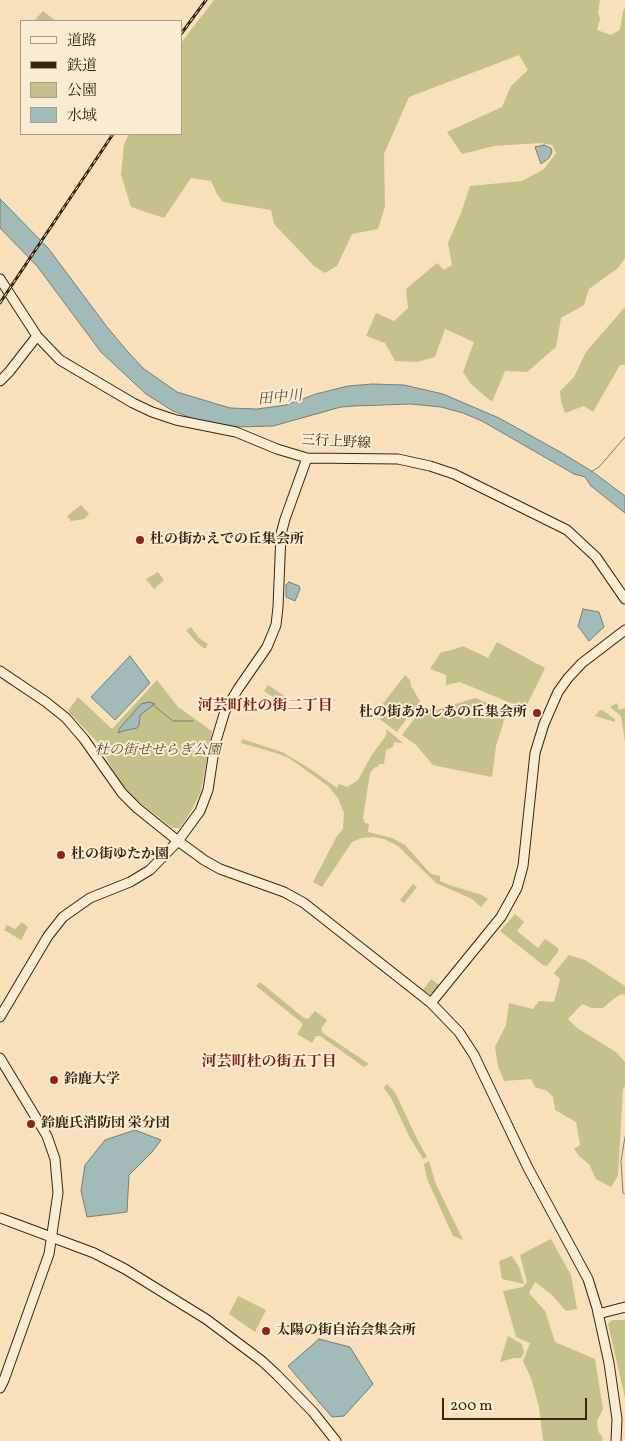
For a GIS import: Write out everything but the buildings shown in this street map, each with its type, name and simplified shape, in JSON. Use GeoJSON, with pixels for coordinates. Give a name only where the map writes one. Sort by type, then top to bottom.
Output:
{"type":"FeatureCollection","features":[{"type":"Feature","properties":{"kind":"street","name":"三行上野線"},"geometry":{"type":"LineString","coordinates":[[0,279],[37,336],[60,360],[152,412],[191,424],[236,432],[277,449],[307,458],[398,459],[430,466],[454,474],[552,521],[571,533],[600,562],[625,599]]}},
{"type":"Feature","properties":{"kind":"street"},"geometry":{"type":"LineString","coordinates":[[0,381],[37,336]]}},
{"type":"Feature","properties":{"kind":"street"},"geometry":{"type":"LineString","coordinates":[[0,1017],[48,936],[64,916],[84,901],[145,874],[162,860],[198,816],[205,799],[215,744],[225,711],[265,651],[272,636],[278,607],[281,534],[284,519],[307,458]]}},
{"type":"Feature","properties":{"kind":"street"},"geometry":{"type":"LineString","coordinates":[[430,1003],[500,917],[517,888],[523,866],[535,753],[544,724],[558,692],[578,666],[625,630]]}},
{"type":"Feature","properties":{"kind":"street"},"geometry":{"type":"LineString","coordinates":[[0,671],[66,718],[84,739],[122,793],[137,808],[178,841],[220,869],[284,892],[304,903],[430,1003],[459,1032],[474,1055],[528,1168],[588,1279],[609,1363],[617,1419],[616,1441]]}},
{"type":"Feature","properties":{"kind":"street"},"geometry":{"type":"LineString","coordinates":[[0,1058],[38,1119],[52,1147],[58,1192],[52,1237],[46,1263],[0,1388]]}},
{"type":"Feature","properties":{"kind":"street"},"geometry":{"type":"LineString","coordinates":[[0,1218],[94,1253],[125,1269],[206,1319],[277,1375],[309,1407],[336,1441]]}},
{"type":"Feature","properties":{"kind":"street"},"geometry":{"type":"LineString","coordinates":[[598,1314],[625,1307]]}},
{"type":"Feature","properties":{"kind":"green space"},"geometry":{"type":"Polygon","coordinates":[[[214,0],[600,0],[598,12],[600,19],[597,30],[611,35],[620,30],[625,8],[625,258],[618,268],[589,289],[584,305],[561,318],[556,347],[527,372],[505,371],[492,402],[471,384],[463,372],[474,342],[445,329],[435,357],[417,362],[395,361],[385,343],[366,336],[376,313],[394,321],[408,308],[406,289],[437,263],[444,270],[452,265],[448,243],[470,186],[522,181],[544,169],[556,153],[552,145],[541,143],[494,146],[462,154],[447,132],[502,107],[511,86],[528,70],[519,55],[409,97],[384,154],[385,206],[378,229],[352,234],[337,266],[325,273],[314,266],[274,224],[271,210],[223,202],[211,181],[191,178],[164,218],[131,207],[121,175],[124,144],[128,135],[182,135],[182,42],[214,0]]]}},
{"type":"Feature","properties":{"kind":"green space"},"geometry":{"type":"Polygon","coordinates":[[[43,11],[55,20],[35,20],[43,11]]]}},
{"type":"Feature","properties":{"kind":"green space"},"geometry":{"type":"Polygon","coordinates":[[[625,307],[625,365],[620,365],[593,412],[584,406],[565,413],[560,391],[574,377],[586,352],[625,307]]]}},
{"type":"Feature","properties":{"kind":"green space"},"geometry":{"type":"Polygon","coordinates":[[[81,505],[89,514],[84,519],[71,521],[67,516],[81,505]]]}},
{"type":"Feature","properties":{"kind":"green space"},"geometry":{"type":"Polygon","coordinates":[[[158,572],[164,580],[154,589],[146,579],[158,572]]]}},
{"type":"Feature","properties":{"kind":"green space"},"geometry":{"type":"Polygon","coordinates":[[[191,627],[199,638],[208,644],[205,649],[186,630],[191,627]]]}},
{"type":"Feature","properties":{"kind":"green space"},"geometry":{"type":"Polygon","coordinates":[[[497,642],[545,668],[525,709],[460,682],[446,685],[446,675],[430,669],[441,652],[463,646],[488,658],[497,642]]]}},
{"type":"Feature","properties":{"kind":"green space"},"geometry":{"type":"Polygon","coordinates":[[[405,675],[410,680],[411,686],[420,701],[397,732],[374,715],[405,675]]]}},
{"type":"Feature","properties":{"kind":"green space","name":"杜の街せせらぎ公園"},"geometry":{"type":"Polygon","coordinates":[[[157,680],[178,707],[212,731],[201,791],[180,828],[172,828],[134,798],[119,781],[98,743],[68,711],[78,697],[112,729],[157,680]]]}},
{"type":"Feature","properties":{"kind":"green space"},"geometry":{"type":"Polygon","coordinates":[[[268,685],[286,697],[282,703],[264,691],[268,685]]]}},
{"type":"Feature","properties":{"kind":"green space"},"geometry":{"type":"Polygon","coordinates":[[[475,698],[507,711],[496,746],[492,777],[433,765],[416,745],[402,735],[423,707],[436,710],[475,698]]]}},
{"type":"Feature","properties":{"kind":"green space"},"geometry":{"type":"Polygon","coordinates":[[[617,703],[619,710],[625,708],[625,742],[621,716],[610,707],[617,703]]]}},
{"type":"Feature","properties":{"kind":"green space"},"geometry":{"type":"Polygon","coordinates":[[[602,710],[615,719],[615,722],[595,716],[602,710]]]}},
{"type":"Feature","properties":{"kind":"green space"},"geometry":{"type":"Polygon","coordinates":[[[386,729],[403,743],[394,742],[393,747],[386,750],[384,764],[379,764],[370,773],[363,818],[365,823],[369,824],[368,832],[392,838],[405,845],[431,874],[440,876],[440,881],[482,895],[488,899],[481,907],[472,899],[436,883],[398,846],[384,839],[373,837],[362,838],[352,842],[322,887],[313,882],[337,836],[343,829],[344,813],[338,798],[328,786],[289,758],[241,743],[242,739],[282,752],[337,788],[339,784],[347,787],[358,780],[371,756],[385,737],[386,729]]]}},
{"type":"Feature","properties":{"kind":"green space"},"geometry":{"type":"Polygon","coordinates":[[[413,884],[417,887],[404,903],[400,900],[413,884]]]}},
{"type":"Feature","properties":{"kind":"green space"},"geometry":{"type":"Polygon","coordinates":[[[515,914],[524,922],[517,931],[538,948],[545,939],[558,948],[558,952],[547,966],[543,965],[500,931],[515,914]]]}},
{"type":"Feature","properties":{"kind":"green space"},"geometry":{"type":"Polygon","coordinates":[[[22,922],[28,927],[21,940],[4,930],[7,925],[15,929],[22,922]]]}},
{"type":"Feature","properties":{"kind":"green space"},"geometry":{"type":"Polygon","coordinates":[[[569,955],[585,960],[625,986],[625,995],[622,994],[616,997],[603,1008],[592,1008],[582,1004],[568,1019],[577,1028],[616,1052],[625,1062],[618,1176],[611,1187],[596,1179],[589,1164],[574,1149],[580,1145],[576,1122],[555,1110],[553,1097],[547,1091],[535,1087],[531,1079],[504,1081],[498,1066],[495,1047],[506,1025],[509,1003],[533,1009],[539,1001],[554,1002],[560,979],[554,973],[569,955]]]}},
{"type":"Feature","properties":{"kind":"green space"},"geometry":{"type":"Polygon","coordinates":[[[431,979],[439,985],[433,993],[429,994],[423,990],[431,979]]]}},
{"type":"Feature","properties":{"kind":"green space"},"geometry":{"type":"Polygon","coordinates":[[[260,982],[304,1018],[308,1019],[315,1011],[327,1020],[321,1029],[323,1033],[369,1064],[364,1067],[320,1036],[316,1036],[312,1043],[297,1034],[302,1023],[256,986],[260,982]]]}},
{"type":"Feature","properties":{"kind":"green space"},"geometry":{"type":"Polygon","coordinates":[[[387,1084],[395,1092],[427,1157],[423,1159],[409,1136],[391,1098],[384,1088],[387,1084]]]}},
{"type":"Feature","properties":{"kind":"green space"},"geometry":{"type":"Polygon","coordinates":[[[429,1161],[435,1182],[463,1240],[453,1236],[427,1179],[424,1164],[429,1161]]]}},
{"type":"Feature","properties":{"kind":"green space"},"geometry":{"type":"Polygon","coordinates":[[[551,1239],[571,1275],[577,1309],[566,1311],[551,1294],[535,1282],[529,1293],[545,1311],[555,1342],[595,1359],[603,1409],[597,1421],[598,1431],[603,1438],[602,1441],[543,1441],[539,1407],[531,1378],[523,1361],[530,1343],[516,1337],[503,1291],[523,1287],[527,1282],[520,1255],[551,1239]]]}},
{"type":"Feature","properties":{"kind":"green space"},"geometry":{"type":"Polygon","coordinates":[[[512,1256],[519,1267],[524,1284],[502,1279],[499,1261],[512,1256]]]}},
{"type":"Feature","properties":{"kind":"green space"},"geometry":{"type":"Polygon","coordinates":[[[238,1296],[266,1310],[255,1332],[229,1314],[238,1296]]]}},
{"type":"Feature","properties":{"kind":"green space"},"geometry":{"type":"Polygon","coordinates":[[[612,1320],[625,1320],[625,1398],[608,1324],[612,1320]]]}},
{"type":"Feature","properties":{"kind":"green space"},"geometry":{"type":"Polygon","coordinates":[[[508,1336],[522,1344],[524,1353],[521,1358],[500,1362],[508,1336]]]}},
{"type":"Feature","properties":{"kind":"water"},"geometry":{"type":"Polygon","coordinates":[[[544,145],[551,148],[552,152],[549,158],[541,164],[535,147],[544,145]]]}},
{"type":"Feature","properties":{"kind":"water"},"geometry":{"type":"Polygon","coordinates":[[[0,199],[48,248],[128,352],[144,369],[177,392],[230,408],[257,409],[286,405],[316,394],[348,386],[372,384],[404,385],[443,394],[499,418],[593,472],[625,496],[625,513],[591,486],[585,477],[574,474],[482,421],[441,407],[411,404],[341,407],[273,426],[235,427],[194,419],[173,411],[146,394],[101,352],[37,266],[0,228],[0,199]]]}},
{"type":"Feature","properties":{"kind":"water"},"geometry":{"type":"Polygon","coordinates":[[[289,582],[299,586],[300,589],[295,601],[286,597],[286,585],[289,582]]]}},
{"type":"Feature","properties":{"kind":"water"},"geometry":{"type":"Polygon","coordinates":[[[583,609],[599,612],[604,627],[589,641],[578,626],[583,609]]]}},
{"type":"Feature","properties":{"kind":"water"},"geometry":{"type":"Polygon","coordinates":[[[130,656],[150,683],[115,720],[91,697],[130,656]]]}},
{"type":"Feature","properties":{"kind":"water"},"geometry":{"type":"Polygon","coordinates":[[[149,702],[155,704],[140,715],[137,728],[118,733],[120,728],[141,704],[149,702]]]}},
{"type":"Feature","properties":{"kind":"water"},"geometry":{"type":"Polygon","coordinates":[[[135,1130],[161,1140],[153,1151],[129,1175],[127,1212],[87,1217],[81,1191],[85,1165],[105,1140],[135,1130]]]}},
{"type":"Feature","properties":{"kind":"water"},"geometry":{"type":"Polygon","coordinates":[[[319,1339],[350,1347],[373,1384],[344,1416],[332,1417],[288,1366],[319,1339]]]}},
{"type":"Feature","properties":{"kind":"waterway"},"geometry":{"type":"LineString","coordinates":[[591,472],[599,467],[625,437]]}},
{"type":"Feature","properties":{"kind":"waterway"},"geometry":{"type":"LineString","coordinates":[[153,705],[173,721],[193,721]]}},
{"type":"Feature","properties":{"kind":"waterway"},"geometry":{"type":"LineString","coordinates":[[625,1137],[621,1161],[623,1193],[625,1194]]}},
{"type":"Feature","properties":{"kind":"railway"},"geometry":{"type":"LineString","coordinates":[[182,33],[206,0]]}},
{"type":"Feature","properties":{"kind":"railway"},"geometry":{"type":"LineString","coordinates":[[0,303],[112,135]]}},
{"type":"Feature","properties":{"kind":"place","name":"杜の街かえでの丘集会所"},"geometry":{"type":"Point","coordinates":[140,540]}},
{"type":"Feature","properties":{"kind":"place","name":"杜の街あかしあの丘集会所"},"geometry":{"type":"Point","coordinates":[537,713]}},
{"type":"Feature","properties":{"kind":"place","name":"杜の街ゆたか園"},"geometry":{"type":"Point","coordinates":[61,855]}},
{"type":"Feature","properties":{"kind":"place","name":"鈴鹿大学"},"geometry":{"type":"Point","coordinates":[54,1080]}},
{"type":"Feature","properties":{"kind":"place","name":"鈴鹿氏消防団 栄分団"},"geometry":{"type":"Point","coordinates":[31,1124]}},
{"type":"Feature","properties":{"kind":"place","name":"太陽の街自治会集会所"},"geometry":{"type":"Point","coordinates":[266,1331]}},
{"type":"Feature","properties":{"kind":"district","name":"河芸町杜の街二丁目"},"geometry":{"type":"Point","coordinates":[265,707]}},
{"type":"Feature","properties":{"kind":"district","name":"河芸町杜の街五丁目"},"geometry":{"type":"Point","coordinates":[269,1063]}},
{"type":"Feature","properties":{"kind":"water label","name":"田中川"},"geometry":{"type":"Point","coordinates":[280,399]}}]}
